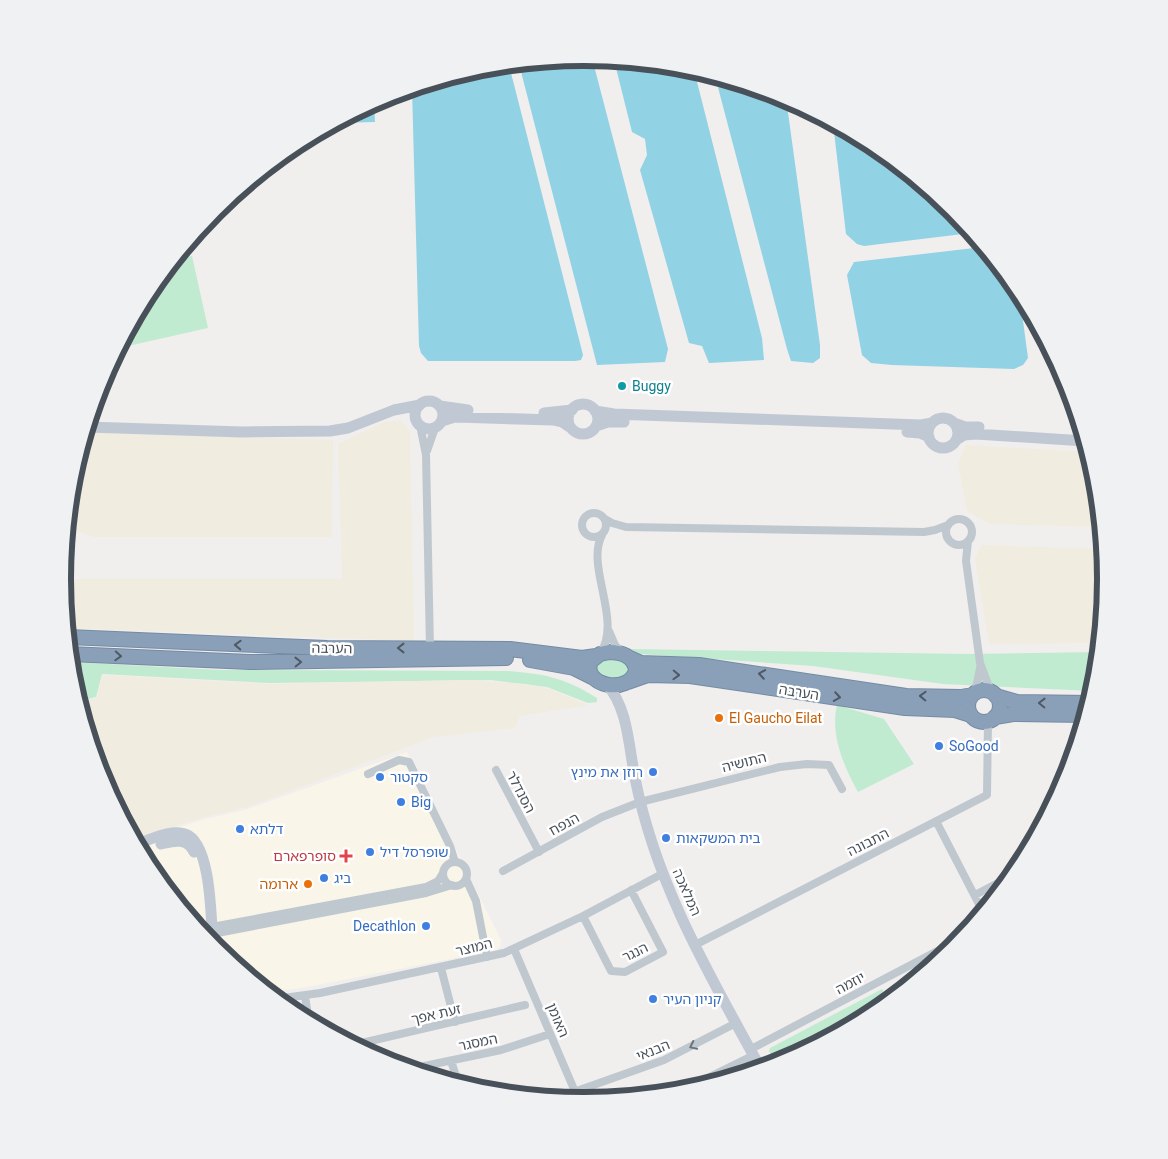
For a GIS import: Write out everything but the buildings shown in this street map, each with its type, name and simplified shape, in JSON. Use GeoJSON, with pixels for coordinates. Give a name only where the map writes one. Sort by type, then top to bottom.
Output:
{"type":"FeatureCollection","features":[{"type":"Feature","properties":{"kind":"highway","name":"הערבה"},"geometry":{"type":"LineString","coordinates":[[74,637],[269,646],[518,650],[582,658],[598,655]]}},
{"type":"Feature","properties":{"kind":"highway"},"geometry":{"type":"LineString","coordinates":[[609,652],[626,656],[636,670],[627,682],[607,685],[592,677],[589,667],[598,655],[609,652]]}},
{"type":"Feature","properties":{"kind":"highway","name":"הערבה"},"geometry":{"type":"LineString","coordinates":[[76,654],[244,662],[516,659],[574,668],[592,677]]}},
{"type":"Feature","properties":{"kind":"highway","name":"הערבה"},"geometry":{"type":"LineString","coordinates":[[626,656],[641,663],[699,665],[906,696],[961,697],[973,694]]}},
{"type":"Feature","properties":{"kind":"highway","name":"הערבה"},"geometry":{"type":"LineString","coordinates":[[627,682],[648,675],[690,676],[905,708],[955,710],[971,715]]}},
{"type":"Feature","properties":{"kind":"highway"},"geometry":{"type":"LineString","coordinates":[[1079,715],[1013,714],[976,720],[968,708],[973,694],[983,690],[1016,702],[1082,703]]}},
{"type":"Feature","properties":{"kind":"highway"},"geometry":{"type":"LineString","coordinates":[[991,719],[1000,706],[994,694]]}},
{"type":"Feature","properties":{"kind":"street"},"geometry":{"type":"LineString","coordinates":[[94,428],[242,432],[330,431],[348,428],[390,412],[430,401],[455,410],[541,412],[572,410],[584,405],[595,411],[624,415],[921,425],[932,424],[944,418],[965,427],[1076,434]]}},
{"type":"Feature","properties":{"kind":"street"},"geometry":{"type":"LineString","coordinates":[[420,405],[415,415],[426,455],[430,648]]}},
{"type":"Feature","properties":{"kind":"street"},"geometry":{"type":"LineString","coordinates":[[426,455],[443,412],[440,406]]}},
{"type":"Feature","properties":{"kind":"street"},"geometry":{"type":"LineString","coordinates":[[572,410],[569,419],[572,428]]}},
{"type":"Feature","properties":{"kind":"street"},"geometry":{"type":"LineString","coordinates":[[595,411],[598,417],[596,426]]}},
{"type":"Feature","properties":{"kind":"street"},"geometry":{"type":"LineString","coordinates":[[390,412],[402,413],[426,428],[455,417],[553,420],[562,422],[584,434],[596,426],[608,422],[623,422],[916,432],[929,437],[935,445],[944,447],[964,435],[976,434],[1078,441]]}},
{"type":"Feature","properties":{"kind":"street"},"geometry":{"type":"LineString","coordinates":[[954,423],[958,430],[956,440]]}},
{"type":"Feature","properties":{"kind":"street"},"geometry":{"type":"LineString","coordinates":[[929,437],[932,424]]}},
{"type":"Feature","properties":{"kind":"street"},"geometry":{"type":"LineString","coordinates":[[626,656],[615,645],[608,629],[597,552],[590,537],[582,528],[586,516],[596,513],[612,524],[626,527],[924,532],[935,530],[956,519],[968,522],[972,530],[968,541],[966,561]]}},
{"type":"Feature","properties":{"kind":"street"},"geometry":{"type":"LineString","coordinates":[[597,552],[607,524],[605,519]]}},
{"type":"Feature","properties":{"kind":"street"},"geometry":{"type":"LineString","coordinates":[[948,524],[946,532],[948,540]]}},
{"type":"Feature","properties":{"kind":"street"},"geometry":{"type":"LineString","coordinates":[[590,537],[626,527]]}},
{"type":"Feature","properties":{"kind":"street"},"geometry":{"type":"LineString","coordinates":[[924,532],[942,536],[956,545],[963,553],[966,561],[980,663],[979,681],[973,694]]}},
{"type":"Feature","properties":{"kind":"street"},"geometry":{"type":"LineString","coordinates":[[956,545],[968,541]]}},
{"type":"Feature","properties":{"kind":"street"},"geometry":{"type":"LineString","coordinates":[[598,655],[606,642],[608,629]]}},
{"type":"Feature","properties":{"kind":"street"},"geometry":{"type":"LineString","coordinates":[[980,663],[994,694]]}},
{"type":"Feature","properties":{"kind":"street","name":"המלאכה"},"geometry":{"type":"LineString","coordinates":[[622,714],[622,698],[627,682]]}},
{"type":"Feature","properties":{"kind":"street","name":"המלאכה"},"geometry":{"type":"LineString","coordinates":[[607,685],[614,695],[622,714],[640,802],[650,841],[662,874],[695,945],[758,1063]]}},
{"type":"Feature","properties":{"kind":"street","name":"התבונה"},"geometry":{"type":"LineString","coordinates":[[695,945],[987,795],[991,719]]}},
{"type":"Feature","properties":{"kind":"street"},"geometry":{"type":"LineString","coordinates":[[368,774],[404,759],[411,766],[450,846],[455,862],[466,868],[466,879],[476,901],[488,957]]}},
{"type":"Feature","properties":{"kind":"street","name":"התושיה"},"geometry":{"type":"LineString","coordinates":[[640,802],[752,773],[797,764],[829,765],[842,790]]}},
{"type":"Feature","properties":{"kind":"street","name":"הסנדלר"},"geometry":{"type":"LineString","coordinates":[[496,770],[539,852]]}},
{"type":"Feature","properties":{"kind":"street","name":"הנפח"},"geometry":{"type":"LineString","coordinates":[[503,872],[607,814],[640,802]]}},
{"type":"Feature","properties":{"kind":"street"},"geometry":{"type":"LineString","coordinates":[[936,821],[980,906]]}},
{"type":"Feature","properties":{"kind":"street"},"geometry":{"type":"LineString","coordinates":[[143,842],[175,833],[188,835],[195,841],[201,851],[207,879],[212,931]]}},
{"type":"Feature","properties":{"kind":"street"},"geometry":{"type":"LineString","coordinates":[[147,848],[173,841],[186,842],[192,848],[207,879]]}},
{"type":"Feature","properties":{"kind":"street"},"geometry":{"type":"LineString","coordinates":[[212,931],[426,887],[438,881],[448,865],[455,862]]}},
{"type":"Feature","properties":{"kind":"street"},"geometry":{"type":"LineString","coordinates":[[443,873],[446,881],[452,885]]}},
{"type":"Feature","properties":{"kind":"street","name":"המוצר"},"geometry":{"type":"LineString","coordinates":[[287,998],[305,996],[441,968],[514,949],[583,916],[662,874]]}},
{"type":"Feature","properties":{"kind":"street"},"geometry":{"type":"LineString","coordinates":[[212,931],[426,893],[461,884],[466,879]]}},
{"type":"Feature","properties":{"kind":"street"},"geometry":{"type":"LineString","coordinates":[[974,895],[998,882]]}},
{"type":"Feature","properties":{"kind":"street","name":"הנגר"},"geometry":{"type":"LineString","coordinates":[[583,916],[611,971],[625,972],[663,952],[631,890]]}},
{"type":"Feature","properties":{"kind":"street","name":"האומן"},"geometry":{"type":"LineString","coordinates":[[514,949],[575,1092]]}},
{"type":"Feature","properties":{"kind":"street","name":"יוזמה"},"geometry":{"type":"LineString","coordinates":[[704,1078],[936,952]]}},
{"type":"Feature","properties":{"kind":"street"},"geometry":{"type":"LineString","coordinates":[[441,968],[455,1022]]}},
{"type":"Feature","properties":{"kind":"street"},"geometry":{"type":"LineString","coordinates":[[305,996],[307,1011]]}},
{"type":"Feature","properties":{"kind":"street","name":"זעת אפך"},"geometry":{"type":"LineString","coordinates":[[363,1043],[525,1005]]}},
{"type":"Feature","properties":{"kind":"street","name":"הבנאי"},"geometry":{"type":"LineString","coordinates":[[575,1092],[664,1060],[736,1023]]}},
{"type":"Feature","properties":{"kind":"street","name":"המסגר"},"geometry":{"type":"LineString","coordinates":[[423,1067],[509,1048],[550,1034]]}},
{"type":"Feature","properties":{"kind":"street"},"geometry":{"type":"LineString","coordinates":[[451,1061],[456,1076]]}},
{"type":"Feature","properties":{"kind":"shaded area"},"geometry":{"type":"Polygon","coordinates":[[[407,752],[501,940],[500,947],[496,950],[302,988],[278,991],[246,965],[198,918],[157,865],[142,839],[205,819],[245,810],[407,752]]]}},
{"type":"Feature","properties":{"kind":"green space"},"geometry":{"type":"Polygon","coordinates":[[[192,256],[208,328],[127,346],[157,294],[185,258],[192,256]]]}},
{"type":"Feature","properties":{"kind":"green space"},"geometry":{"type":"Polygon","coordinates":[[[627,649],[969,654],[1092,652],[1085,691],[943,684],[813,666],[640,654],[627,649]]]}},
{"type":"Feature","properties":{"kind":"green space"},"geometry":{"type":"Polygon","coordinates":[[[609,655],[632,665],[627,679],[603,680],[593,665],[609,655]]]}},
{"type":"Feature","properties":{"kind":"green space"},"geometry":{"type":"Polygon","coordinates":[[[78,662],[221,670],[508,671],[565,681],[597,698],[597,702],[588,703],[547,687],[491,680],[269,683],[102,674],[96,697],[85,700],[78,662]]]}},
{"type":"Feature","properties":{"kind":"green space"},"geometry":{"type":"Polygon","coordinates":[[[837,705],[884,719],[914,764],[858,792],[843,761],[837,739],[835,716],[837,705]]]}},
{"type":"Feature","properties":{"kind":"green space"},"geometry":{"type":"Polygon","coordinates":[[[882,989],[885,995],[841,1024],[811,1040],[772,1057],[769,1051],[770,1048],[882,989]]]}},
{"type":"Feature","properties":{"kind":"sand"},"geometry":{"type":"Polygon","coordinates":[[[400,420],[410,431],[414,641],[73,628],[71,579],[342,579],[338,444],[384,422],[400,420]]]}},
{"type":"Feature","properties":{"kind":"sand"},"geometry":{"type":"Polygon","coordinates":[[[93,432],[333,440],[332,537],[93,537],[74,530],[81,479],[93,432]]]}},
{"type":"Feature","properties":{"kind":"sand"},"geometry":{"type":"Polygon","coordinates":[[[966,445],[1081,452],[1094,527],[989,524],[967,511],[958,464],[966,445]]]}},
{"type":"Feature","properties":{"kind":"sand"},"geometry":{"type":"Polygon","coordinates":[[[981,545],[1096,549],[1097,580],[1093,643],[989,644],[975,559],[981,545]]]}},
{"type":"Feature","properties":{"kind":"sand"},"geometry":{"type":"Polygon","coordinates":[[[102,675],[269,684],[463,680],[526,684],[547,688],[588,705],[520,716],[515,728],[434,737],[247,807],[205,817],[141,837],[124,807],[98,744],[85,700],[97,698],[102,675]]]}},
{"type":"Feature","properties":{"kind":"water"},"geometry":{"type":"Polygon","coordinates":[[[594,66],[668,349],[665,362],[597,365],[521,71],[550,67],[594,66]]]}},
{"type":"Feature","properties":{"kind":"water"},"geometry":{"type":"Polygon","coordinates":[[[616,67],[696,79],[762,338],[764,360],[709,363],[702,346],[689,343],[640,170],[647,155],[645,139],[632,132],[616,67]]]}},
{"type":"Feature","properties":{"kind":"water"},"geometry":{"type":"Polygon","coordinates":[[[511,72],[583,355],[581,360],[575,361],[428,361],[421,353],[419,346],[412,96],[484,76],[511,72]]]}},
{"type":"Feature","properties":{"kind":"water"},"geometry":{"type":"Polygon","coordinates":[[[717,84],[749,93],[787,108],[820,345],[820,358],[813,363],[791,361],[717,84]]]}},
{"type":"Feature","properties":{"kind":"water"},"geometry":{"type":"Polygon","coordinates":[[[374,111],[375,122],[350,123],[374,111]]]}},
{"type":"Feature","properties":{"kind":"water"},"geometry":{"type":"Polygon","coordinates":[[[834,131],[896,172],[963,234],[864,246],[857,244],[846,234],[834,131]]]}},
{"type":"Feature","properties":{"kind":"water"},"geometry":{"type":"Polygon","coordinates":[[[976,248],[1011,294],[1022,313],[1028,358],[1023,365],[1014,369],[871,363],[862,355],[847,275],[854,262],[976,248]]]}},
{"type":"Feature","properties":{"kind":"place","name":"Buggy"},"geometry":{"type":"Point","coordinates":[622,386]}},
{"type":"Feature","properties":{"kind":"place","name":"El Gaucho Eilat"},"geometry":{"type":"Point","coordinates":[719,718]}},
{"type":"Feature","properties":{"kind":"place","name":"SoGood"},"geometry":{"type":"Point","coordinates":[939,746]}},
{"type":"Feature","properties":{"kind":"place","name":"רוזן את מינץ"},"geometry":{"type":"Point","coordinates":[653,772]}},
{"type":"Feature","properties":{"kind":"place","name":"סקטור"},"geometry":{"type":"Point","coordinates":[380,777]}},
{"type":"Feature","properties":{"kind":"place","name":"Big"},"geometry":{"type":"Point","coordinates":[401,802]}},
{"type":"Feature","properties":{"kind":"place","name":"דלתא"},"geometry":{"type":"Point","coordinates":[240,829]}},
{"type":"Feature","properties":{"kind":"place","name":"בית המשקאות"},"geometry":{"type":"Point","coordinates":[666,838]}},
{"type":"Feature","properties":{"kind":"place","name":"שופרסל דיל"},"geometry":{"type":"Point","coordinates":[370,852]}},
{"type":"Feature","properties":{"kind":"place","name":"סופרפארם"},"geometry":{"type":"Point","coordinates":[346,856]}},
{"type":"Feature","properties":{"kind":"place","name":"ביג"},"geometry":{"type":"Point","coordinates":[324,878]}},
{"type":"Feature","properties":{"kind":"place","name":"ארומה"},"geometry":{"type":"Point","coordinates":[308,884]}},
{"type":"Feature","properties":{"kind":"place","name":"Decathlon"},"geometry":{"type":"Point","coordinates":[426,926]}},
{"type":"Feature","properties":{"kind":"place","name":"קניון העיר"},"geometry":{"type":"Point","coordinates":[653,999]}}]}
